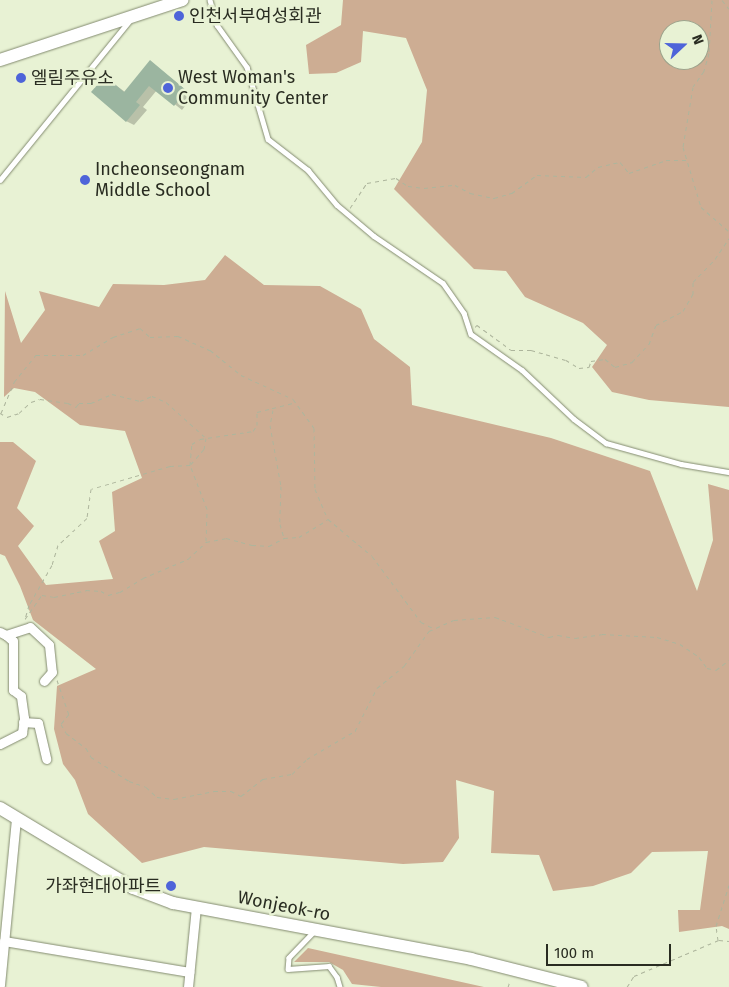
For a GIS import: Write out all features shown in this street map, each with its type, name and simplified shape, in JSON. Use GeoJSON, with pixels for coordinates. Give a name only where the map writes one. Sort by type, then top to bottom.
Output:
{"type":"FeatureCollection","features":[{"type":"Feature","properties":{"kind":"street"},"geometry":{"type":"LineString","coordinates":[[0,60],[182,0]]}},
{"type":"Feature","properties":{"kind":"street"},"geometry":{"type":"LineString","coordinates":[[3,633],[30,627],[49,645],[52,672],[44,681]]}},
{"type":"Feature","properties":{"kind":"street"},"geometry":{"type":"LineString","coordinates":[[0,744],[22,732],[23,722],[22,696],[13,690],[13,641],[3,633]]}},
{"type":"Feature","properties":{"kind":"street"},"geometry":{"type":"LineString","coordinates":[[23,722],[38,723],[46,759]]}},
{"type":"Feature","properties":{"kind":"street","name":"Wonjeok-ro"},"geometry":{"type":"LineString","coordinates":[[0,808],[132,888],[196,907],[471,960],[582,987]]}},
{"type":"Feature","properties":{"kind":"street"},"geometry":{"type":"LineString","coordinates":[[0,984],[16,818]]}},
{"type":"Feature","properties":{"kind":"street"},"geometry":{"type":"LineString","coordinates":[[188,987],[196,907]]}},
{"type":"Feature","properties":{"kind":"street"},"geometry":{"type":"LineString","coordinates":[[4,941],[189,972]]}},
{"type":"Feature","properties":{"kind":"lane"},"geometry":{"type":"LineString","coordinates":[[210,0],[217,25],[246,67],[268,139],[308,170],[347,213],[374,236],[443,283],[464,313],[471,334],[522,370],[574,419],[606,443],[682,464],[729,472]]}},
{"type":"Feature","properties":{"kind":"lane"},"geometry":{"type":"LineString","coordinates":[[0,180],[133,16]]}},
{"type":"Feature","properties":{"kind":"lane"},"geometry":{"type":"LineString","coordinates":[[316,930],[289,958],[288,969],[328,966],[337,977],[340,987]]}},
{"type":"Feature","properties":{"kind":"path"},"geometry":{"type":"LineString","coordinates":[[712,0],[709,53],[704,71],[693,87],[683,147],[701,207],[729,231]]}},
{"type":"Feature","properties":{"kind":"path"},"geometry":{"type":"LineString","coordinates":[[722,0],[729,8]]}},
{"type":"Feature","properties":{"kind":"path"},"geometry":{"type":"LineString","coordinates":[[347,213],[367,183],[396,178],[408,186],[424,188],[455,185],[470,193],[494,198],[512,193],[537,175],[586,177],[598,167],[611,166],[620,162],[628,173],[666,160],[686,160]]}},
{"type":"Feature","properties":{"kind":"path"},"geometry":{"type":"LineString","coordinates":[[471,334],[478,325],[511,350],[531,350],[566,360],[579,368],[589,368],[592,361],[605,358],[615,367],[632,362],[648,344],[656,324],[683,311],[693,294],[693,282],[715,259],[729,238]]}},
{"type":"Feature","properties":{"kind":"path"},"geometry":{"type":"LineString","coordinates":[[206,438],[166,402],[152,396],[140,401],[112,394],[92,404],[79,403],[76,407],[68,403],[40,399],[31,402],[19,413],[7,416],[0,413],[14,382],[36,355],[83,355],[113,337],[134,333],[140,328],[150,337],[178,336],[210,350],[241,375],[286,395],[294,403],[314,428],[315,489],[328,519],[351,542],[372,556],[421,622],[433,628]]}},
{"type":"Feature","properties":{"kind":"path"},"geometry":{"type":"LineString","coordinates":[[206,542],[207,509],[190,465],[192,444],[206,438],[253,432],[257,425],[256,412],[265,408],[273,409],[294,403]]}},
{"type":"Feature","properties":{"kind":"path"},"geometry":{"type":"LineString","coordinates":[[273,409],[270,425],[281,486],[280,527],[284,538]]}},
{"type":"Feature","properties":{"kind":"path"},"geometry":{"type":"LineString","coordinates":[[206,438],[204,449],[190,465],[170,466],[92,489],[87,518],[58,545],[25,619],[42,595],[54,597],[86,590],[101,591],[108,595],[120,592],[143,578],[188,559],[206,542],[226,538],[252,546],[270,546],[284,538],[294,538],[328,519]]}},
{"type":"Feature","properties":{"kind":"path"},"geometry":{"type":"LineString","coordinates":[[55,674],[69,714],[61,724],[66,733],[86,748],[92,758],[129,781],[146,787],[157,797],[174,799],[214,790],[231,791],[242,796],[263,779],[292,774],[307,759],[355,731],[377,688],[404,666],[433,628],[454,620],[495,617],[549,637],[558,635],[576,638],[602,634],[657,637],[680,644],[699,657],[707,668],[716,670],[729,660]]}},
{"type":"Feature","properties":{"kind":"path"},"geometry":{"type":"LineString","coordinates":[[718,941],[716,926],[729,885]]}},
{"type":"Feature","properties":{"kind":"path"},"geometry":{"type":"LineString","coordinates":[[628,987],[634,976],[718,941],[729,941]]}},
{"type":"Feature","properties":{"kind":"shaded area"},"geometry":{"type":"Polygon","coordinates":[[[343,0],[729,0],[729,407],[649,400],[612,392],[592,367],[607,345],[583,323],[525,297],[506,271],[474,269],[394,189],[422,142],[427,90],[406,38],[363,31],[361,62],[336,73],[309,74],[306,45],[341,25],[343,0]]]}},
{"type":"Feature","properties":{"kind":"shaded area"},"geometry":{"type":"Polygon","coordinates":[[[225,255],[264,285],[320,286],[361,309],[374,339],[410,367],[412,405],[551,438],[650,471],[697,591],[713,540],[708,484],[729,490],[729,929],[722,926],[679,932],[678,910],[700,910],[708,851],[652,852],[631,873],[593,886],[553,891],[539,855],[491,853],[494,791],[456,780],[459,838],[443,862],[403,864],[204,847],[142,863],[88,814],[75,780],[63,764],[54,729],[57,686],[96,669],[33,620],[20,586],[5,556],[0,554],[0,442],[13,442],[36,461],[17,508],[34,526],[18,546],[46,585],[113,579],[99,541],[115,531],[112,492],[142,478],[125,431],[80,425],[35,392],[14,388],[4,397],[5,291],[21,343],[45,310],[39,291],[99,307],[113,284],[164,285],[205,280],[225,255]]]}},
{"type":"Feature","properties":{"kind":"shaded area"},"geometry":{"type":"Polygon","coordinates":[[[308,948],[484,987],[381,987],[352,984],[343,970],[329,962],[294,962],[308,948]]]}},
{"type":"Feature","properties":{"kind":"building","name":"West Woman's Community Center"},"geometry":{"type":"Polygon","coordinates":[[[150,60],[187,91],[174,106],[149,86],[136,102],[140,105],[126,122],[91,92],[105,76],[124,92],[150,60]]]}},
{"type":"Feature","properties":{"kind":"place","name":"인천서부여성회관"},"geometry":{"type":"Point","coordinates":[179,16]}},
{"type":"Feature","properties":{"kind":"place","name":"엘림주유소"},"geometry":{"type":"Point","coordinates":[21,78]}},
{"type":"Feature","properties":{"kind":"place","name":"West Woman's Community Center"},"geometry":{"type":"Point","coordinates":[168,88]}},
{"type":"Feature","properties":{"kind":"place","name":"Incheonseongnam Middle School"},"geometry":{"type":"Point","coordinates":[85,180]}},
{"type":"Feature","properties":{"kind":"place","name":"가좌현대아파트"},"geometry":{"type":"Point","coordinates":[171,886]}}]}
